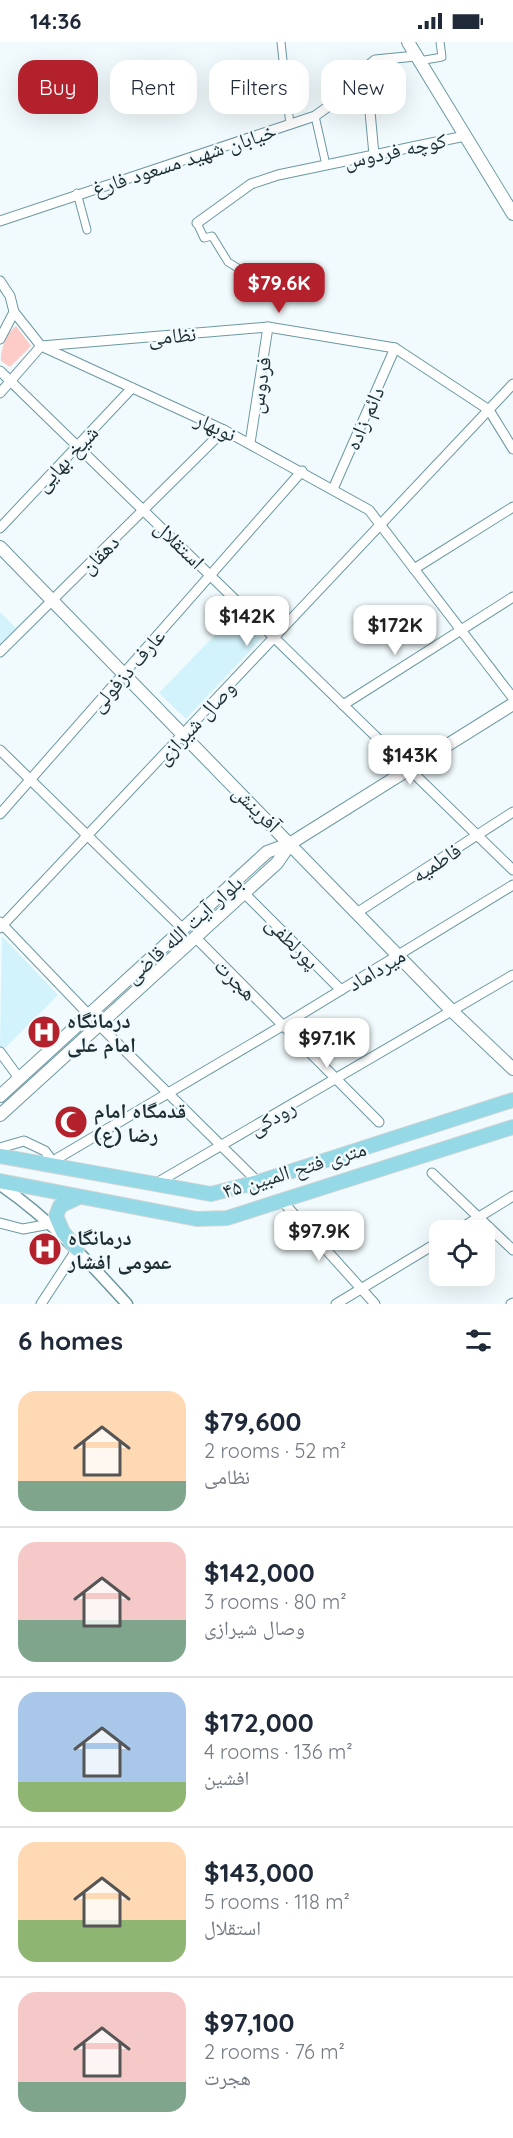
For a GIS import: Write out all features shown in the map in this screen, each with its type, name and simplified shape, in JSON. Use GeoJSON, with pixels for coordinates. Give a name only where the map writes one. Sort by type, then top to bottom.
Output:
{"type":"FeatureCollection","features":[{"type":"Feature","properties":{"kind":"main road"},"geometry":{"type":"LineString","coordinates":[[408,42],[513,214]]}},
{"type":"Feature","properties":{"kind":"main road","name":"آفرینش"},"geometry":{"type":"LineString","coordinates":[[0,547],[184,733],[452,1011],[513,1069]]}},
{"type":"Feature","properties":{"kind":"main road"},"geometry":{"type":"LineString","coordinates":[[291,843],[513,704]]}},
{"type":"Feature","properties":{"kind":"main road","name":"بلوار آیت الله قاضی"},"geometry":{"type":"LineString","coordinates":[[0,1115],[277,863],[291,843]]}},
{"type":"Feature","properties":{"kind":"main road","name":"بلوار آیت الله قاضی"},"geometry":{"type":"LineString","coordinates":[[0,1096],[267,852],[291,843]]}},
{"type":"Feature","properties":{"kind":"main road"},"geometry":{"type":"LineString","coordinates":[[89,1015],[99,1024]]}},
{"type":"Feature","properties":{"kind":"main road","name":"۴۵ متری فتح المبین"},"geometry":{"type":"LineString","coordinates":[[1,1154],[154,1185],[211,1194],[258,1182],[513,1100]]}},
{"type":"Feature","properties":{"kind":"main road","name":"۴۵ متری فتح المبین"},"geometry":{"type":"LineString","coordinates":[[0,1183],[197,1219],[227,1218],[513,1127]]}},
{"type":"Feature","properties":{"kind":"main road"},"geometry":{"type":"LineString","coordinates":[[420,1130],[416,1138],[418,1150],[433,1153]]}},
{"type":"Feature","properties":{"kind":"main road"},"geometry":{"type":"LineString","coordinates":[[358,1150],[370,1160],[366,1175]]}},
{"type":"Feature","properties":{"kind":"main road"},"geometry":{"type":"LineString","coordinates":[[77,1249],[63,1232],[56,1216],[60,1206],[79,1197]]}},
{"type":"Feature","properties":{"kind":"street"},"geometry":{"type":"LineString","coordinates":[[281,42],[290,125]]}},
{"type":"Feature","properties":{"kind":"street"},"geometry":{"type":"LineString","coordinates":[[418,58],[442,57],[440,42]]}},
{"type":"Feature","properties":{"kind":"street","name":"خیابان شهید مسعود فارغ"},"geometry":{"type":"LineString","coordinates":[[375,60],[418,58]]}},
{"type":"Feature","properties":{"kind":"street","name":"خیابان شهید مسعود فارغ"},"geometry":{"type":"LineString","coordinates":[[0,220],[290,125],[321,112]]}},
{"type":"Feature","properties":{"kind":"street"},"geometry":{"type":"LineString","coordinates":[[370,114],[374,155]]}},
{"type":"Feature","properties":{"kind":"street"},"geometry":{"type":"LineString","coordinates":[[315,116],[326,165]]}},
{"type":"Feature","properties":{"kind":"street","name":"کوچه فردوس"},"geometry":{"type":"LineString","coordinates":[[197,223],[251,184],[278,175],[465,136]]}},
{"type":"Feature","properties":{"kind":"street"},"geometry":{"type":"LineString","coordinates":[[77,193],[87,230]]}},
{"type":"Feature","properties":{"kind":"street"},"geometry":{"type":"LineString","coordinates":[[197,223],[204,238],[212,236],[228,262],[241,270]]}},
{"type":"Feature","properties":{"kind":"street"},"geometry":{"type":"LineString","coordinates":[[0,281],[10,296],[14,312],[41,346],[0,393]]}},
{"type":"Feature","properties":{"kind":"street"},"geometry":{"type":"LineString","coordinates":[[0,339],[14,312]]}},
{"type":"Feature","properties":{"kind":"street","name":"نظامی"},"geometry":{"type":"LineString","coordinates":[[41,346],[268,327],[395,348],[489,410]]}},
{"type":"Feature","properties":{"kind":"street","name":"فردوس"},"geometry":{"type":"LineString","coordinates":[[250,443],[268,327]]}},
{"type":"Feature","properties":{"kind":"street","name":"نوبهار"},"geometry":{"type":"LineString","coordinates":[[41,346],[224,430],[369,510],[513,698]]}},
{"type":"Feature","properties":{"kind":"street","name":"دائم زاده"},"geometry":{"type":"LineString","coordinates":[[333,489],[395,348]]}},
{"type":"Feature","properties":{"kind":"street","name":"استقلال"},"geometry":{"type":"LineString","coordinates":[[0,371],[513,870]]}},
{"type":"Feature","properties":{"kind":"street","name":"وصال شیرازی"},"geometry":{"type":"LineString","coordinates":[[1,925],[513,384]]}},
{"type":"Feature","properties":{"kind":"street","name":"شیخ بهایی"},"geometry":{"type":"LineString","coordinates":[[0,528],[132,388]]}},
{"type":"Feature","properties":{"kind":"street"},"geometry":{"type":"LineString","coordinates":[[489,410],[513,448]]}},
{"type":"Feature","properties":{"kind":"street","name":"دهقان"},"geometry":{"type":"LineString","coordinates":[[0,652],[224,430]]}},
{"type":"Feature","properties":{"kind":"street","name":"عارف دزفولی"},"geometry":{"type":"LineString","coordinates":[[0,814],[302,471]]}},
{"type":"Feature","properties":{"kind":"street"},"geometry":{"type":"LineString","coordinates":[[414,569],[513,507]]}},
{"type":"Feature","properties":{"kind":"street"},"geometry":{"type":"LineString","coordinates":[[343,705],[513,597]]}},
{"type":"Feature","properties":{"kind":"street"},"geometry":{"type":"LineString","coordinates":[[0,750],[183,929]]}},
{"type":"Feature","properties":{"kind":"street","name":"فاطمیه"},"geometry":{"type":"LineString","coordinates":[[358,912],[513,812]]}},
{"type":"Feature","properties":{"kind":"street","name":"میرداماد"},"geometry":{"type":"LineString","coordinates":[[55,1164],[168,1092],[399,956],[513,885]]}},
{"type":"Feature","properties":{"kind":"street","name":"پورلطفی"},"geometry":{"type":"LineString","coordinates":[[244,893],[341,990]]}},
{"type":"Feature","properties":{"kind":"street"},"geometry":{"type":"LineString","coordinates":[[1,925],[89,1015]]}},
{"type":"Feature","properties":{"kind":"street","name":"هجرت"},"geometry":{"type":"LineString","coordinates":[[196,938],[379,1122]]}},
{"type":"Feature","properties":{"kind":"street","name":"رودکی"},"geometry":{"type":"LineString","coordinates":[[154,1185],[513,975]]}},
{"type":"Feature","properties":{"kind":"street"},"geometry":{"type":"LineString","coordinates":[[99,1024],[258,1182]]}},
{"type":"Feature","properties":{"kind":"street"},"geometry":{"type":"LineString","coordinates":[[0,1052],[19,1078]]}},
{"type":"Feature","properties":{"kind":"street"},"geometry":{"type":"LineString","coordinates":[[1,1154],[24,1141],[45,1151],[55,1164]]}},
{"type":"Feature","properties":{"kind":"street"},"geometry":{"type":"LineString","coordinates":[[432,1173],[513,1250]]}},
{"type":"Feature","properties":{"kind":"street"},"geometry":{"type":"LineString","coordinates":[[0,1183],[77,1249],[127,1304]]}},
{"type":"Feature","properties":{"kind":"street"},"geometry":{"type":"LineString","coordinates":[[475,1220],[513,1196]]}},
{"type":"Feature","properties":{"kind":"street"},"geometry":{"type":"LineString","coordinates":[[282,1202],[375,1304]]}},
{"type":"Feature","properties":{"kind":"street"},"geometry":{"type":"LineString","coordinates":[[0,1223],[23,1229],[50,1224]]}},
{"type":"Feature","properties":{"kind":"street"},"geometry":{"type":"LineString","coordinates":[[336,1304],[429,1248]]}},
{"type":"Feature","properties":{"kind":"street"},"geometry":{"type":"LineString","coordinates":[[41,1304],[77,1249]]}},
{"type":"Feature","properties":{"kind":"shaded area"},"geometry":{"type":"Polygon","coordinates":[[[16,326],[31,346],[10,367],[1,361],[2,352],[7,337],[16,326]]]}},
{"type":"Feature","properties":{"kind":"shaded area"},"geometry":{"type":"Polygon","coordinates":[[[0,612],[16,628],[0,644],[0,612]]]}},
{"type":"Feature","properties":{"kind":"shaded area"},"geometry":{"type":"Polygon","coordinates":[[[236,613],[262,638],[186,719],[159,693],[236,613]]]}},
{"type":"Feature","properties":{"kind":"shaded area"},"geometry":{"type":"Polygon","coordinates":[[[2,936],[58,995],[3,1050],[0,1047],[2,936]]]}},
{"type":"Feature","properties":{"kind":"place","name":"درمانگاه امام علی"},"geometry":{"type":"Point","coordinates":[44,1032]}},
{"type":"Feature","properties":{"kind":"place","name":"قدمگاه امام رضا (ع)"},"geometry":{"type":"Point","coordinates":[71,1122]}},
{"type":"Feature","properties":{"kind":"place","name":"درمانگاه عمومی افشار"},"geometry":{"type":"Point","coordinates":[45,1249]}}]}
